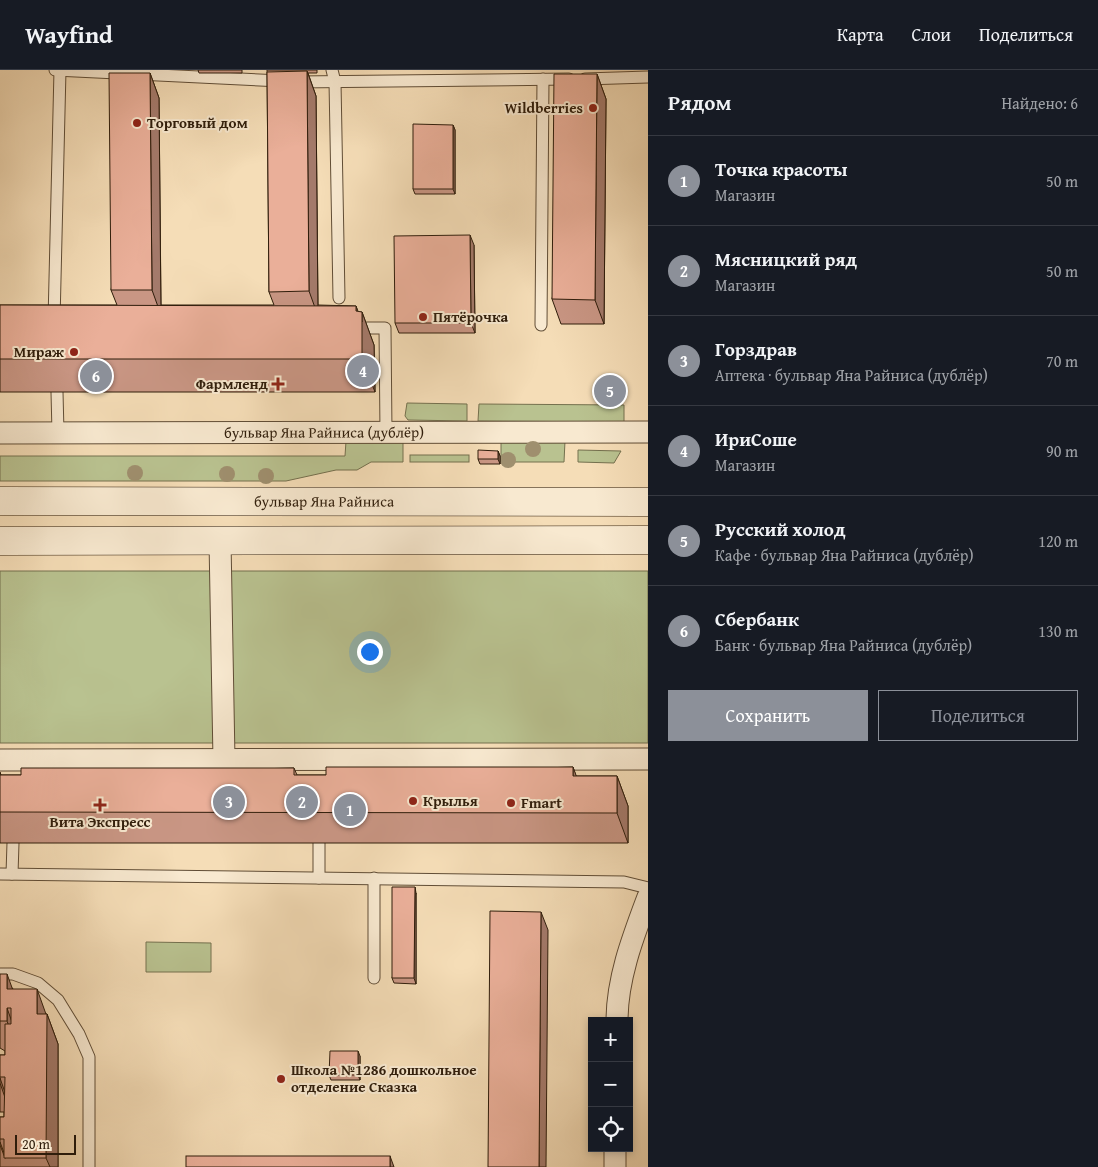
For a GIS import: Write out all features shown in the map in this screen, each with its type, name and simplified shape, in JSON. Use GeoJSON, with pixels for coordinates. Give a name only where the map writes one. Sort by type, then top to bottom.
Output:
{"type":"FeatureCollection","features":[{"type":"Feature","properties":{"kind":"main road","name":"бульвар Яна Райниса"},"geometry":{"type":"LineString","coordinates":[[0,501],[648,502]]}},
{"type":"Feature","properties":{"kind":"main road"},"geometry":{"type":"LineString","coordinates":[[0,541],[648,540]]}},
{"type":"Feature","properties":{"kind":"street","name":"бульвар Яна Райниса (дублёр)"},"geometry":{"type":"LineString","coordinates":[[0,433],[648,432]]}},
{"type":"Feature","properties":{"kind":"street"},"geometry":{"type":"LineString","coordinates":[[220,541],[224,760]]}},
{"type":"Feature","properties":{"kind":"street"},"geometry":{"type":"LineString","coordinates":[[9,763],[224,760],[320,764],[648,759]]}},
{"type":"Feature","properties":{"kind":"street"},"geometry":{"type":"LineString","coordinates":[[617,1017],[617,1006],[628,951],[648,897]]}},
{"type":"Feature","properties":{"kind":"street"},"geometry":{"type":"LineString","coordinates":[[615,1152],[615,1167]]}},
{"type":"Feature","properties":{"kind":"lane"},"geometry":{"type":"LineString","coordinates":[[55,70],[256,76],[335,82],[648,78]]}},
{"type":"Feature","properties":{"kind":"lane"},"geometry":{"type":"LineString","coordinates":[[54,327],[60,70]]}},
{"type":"Feature","properties":{"kind":"lane"},"geometry":{"type":"LineString","coordinates":[[332,70],[335,82],[339,298]]}},
{"type":"Feature","properties":{"kind":"lane"},"geometry":{"type":"LineString","coordinates":[[541,324],[543,79]]}},
{"type":"Feature","properties":{"kind":"lane"},"geometry":{"type":"LineString","coordinates":[[346,328],[385,328],[386,433]]}},
{"type":"Feature","properties":{"kind":"lane"},"geometry":{"type":"LineString","coordinates":[[57,392],[58,433]]}},
{"type":"Feature","properties":{"kind":"lane"},"geometry":{"type":"LineString","coordinates":[[12,874],[13,843]]}},
{"type":"Feature","properties":{"kind":"lane"},"geometry":{"type":"LineString","coordinates":[[318,878],[319,843]]}},
{"type":"Feature","properties":{"kind":"lane"},"geometry":{"type":"LineString","coordinates":[[0,874],[624,882],[648,888]]}},
{"type":"Feature","properties":{"kind":"lane"},"geometry":{"type":"LineString","coordinates":[[374,878],[374,978]]}},
{"type":"Feature","properties":{"kind":"lane"},"geometry":{"type":"LineString","coordinates":[[0,974],[13,974],[38,983],[58,1000],[79,1034],[88,1057],[89,1167]]}},
{"type":"Feature","properties":{"kind":"green space"},"geometry":{"type":"Polygon","coordinates":[[[407,403],[467,404],[467,421],[408,420],[405,416],[407,403]]]}},
{"type":"Feature","properties":{"kind":"green space"},"geometry":{"type":"Polygon","coordinates":[[[479,404],[624,405],[624,422],[478,421],[479,404]]]}},
{"type":"Feature","properties":{"kind":"green space"},"geometry":{"type":"Polygon","coordinates":[[[403,440],[403,462],[371,462],[357,470],[336,470],[286,481],[0,481],[0,456],[345,456],[346,441],[403,440]]]}},
{"type":"Feature","properties":{"kind":"green space"},"geometry":{"type":"Polygon","coordinates":[[[501,441],[565,441],[564,462],[501,462],[501,441]]]}},
{"type":"Feature","properties":{"kind":"green space"},"geometry":{"type":"Polygon","coordinates":[[[578,450],[621,451],[614,463],[578,462],[578,450]]]}},
{"type":"Feature","properties":{"kind":"green space"},"geometry":{"type":"Polygon","coordinates":[[[410,455],[469,455],[469,462],[410,462],[410,455]]]}},
{"type":"Feature","properties":{"kind":"green space"},"geometry":{"type":"Polygon","coordinates":[[[0,571],[648,571],[648,743],[0,743],[0,571]]]}},
{"type":"Feature","properties":{"kind":"green space"},"geometry":{"type":"Polygon","coordinates":[[[146,942],[211,943],[211,972],[146,972],[146,942]]]}},
{"type":"Feature","properties":{"kind":"building"},"geometry":{"type":"Polygon","coordinates":[[[307,71],[309,291],[269,292],[267,72],[307,71]]]}},
{"type":"Feature","properties":{"kind":"building"},"geometry":{"type":"Polygon","coordinates":[[[109,73],[150,73],[152,290],[111,290],[109,73]]]}},
{"type":"Feature","properties":{"kind":"building"},"geometry":{"type":"Polygon","coordinates":[[[554,74],[597,74],[595,300],[552,299],[554,74]]]}},
{"type":"Feature","properties":{"kind":"building"},"geometry":{"type":"Polygon","coordinates":[[[413,124],[453,125],[453,189],[413,189],[413,124]]]}},
{"type":"Feature","properties":{"kind":"building"},"geometry":{"type":"Polygon","coordinates":[[[470,235],[471,323],[395,323],[394,236],[470,235]]]}},
{"type":"Feature","properties":{"kind":"building"},"geometry":{"type":"Polygon","coordinates":[[[0,305],[356,306],[356,311],[362,312],[362,359],[0,359],[0,305]]]}},
{"type":"Feature","properties":{"kind":"building"},"geometry":{"type":"Polygon","coordinates":[[[478,450],[498,451],[498,459],[478,459],[478,450]]]}},
{"type":"Feature","properties":{"kind":"building"},"geometry":{"type":"Polygon","coordinates":[[[326,767],[573,767],[573,776],[617,776],[617,813],[0,812],[0,775],[21,775],[21,768],[294,768],[294,775],[326,775],[326,767]]]}},
{"type":"Feature","properties":{"kind":"building"},"geometry":{"type":"Polygon","coordinates":[[[392,887],[415,887],[414,978],[392,978],[392,887]]]}},
{"type":"Feature","properties":{"kind":"building"},"geometry":{"type":"Polygon","coordinates":[[[490,911],[541,912],[539,1167],[488,1167],[490,911]]]}},
{"type":"Feature","properties":{"kind":"building"},"geometry":{"type":"Polygon","coordinates":[[[0,974],[7,974],[7,989],[37,989],[37,1014],[47,1014],[46,1158],[4,1158],[4,1139],[0,1139],[0,1117],[4,1117],[5,1077],[0,1077],[0,1055],[5,1055],[5,1024],[11,1024],[11,1008],[7,1008],[7,1021],[0,1021],[0,974]]]}},
{"type":"Feature","properties":{"kind":"building"},"geometry":{"type":"Polygon","coordinates":[[[330,1051],[358,1051],[358,1075],[329,1075],[330,1051]]]}},
{"type":"Feature","properties":{"kind":"building"},"geometry":{"type":"Polygon","coordinates":[[[186,1156],[390,1156],[390,1167],[186,1167],[186,1156]]]}},
{"type":"Feature","properties":{"kind":"place","name":"Wildberries"},"geometry":{"type":"Point","coordinates":[593,108]}},
{"type":"Feature","properties":{"kind":"place","name":"Торговый дом"},"geometry":{"type":"Point","coordinates":[137,123]}},
{"type":"Feature","properties":{"kind":"place","name":"Пятёрочка"},"geometry":{"type":"Point","coordinates":[423,317]}},
{"type":"Feature","properties":{"kind":"place","name":"Мираж"},"geometry":{"type":"Point","coordinates":[74,352]}},
{"type":"Feature","properties":{"kind":"place","name":"ИриСоше"},"geometry":{"type":"Point","coordinates":[363,371]}},
{"type":"Feature","properties":{"kind":"place","name":"Сбербанк"},"geometry":{"type":"Point","coordinates":[96,376]}},
{"type":"Feature","properties":{"kind":"place","name":"Фармленд"},"geometry":{"type":"Point","coordinates":[278,384]}},
{"type":"Feature","properties":{"kind":"place","name":"Русский холод"},"geometry":{"type":"Point","coordinates":[610,391]}},
{"type":"Feature","properties":{"kind":"place","name":"Крылья"},"geometry":{"type":"Point","coordinates":[413,801]}},
{"type":"Feature","properties":{"kind":"place","name":"Горздрав"},"geometry":{"type":"Point","coordinates":[229,802]}},
{"type":"Feature","properties":{"kind":"place","name":"Мясницкий ряд"},"geometry":{"type":"Point","coordinates":[302,802]}},
{"type":"Feature","properties":{"kind":"place","name":"Fmart"},"geometry":{"type":"Point","coordinates":[511,803]}},
{"type":"Feature","properties":{"kind":"place","name":"Вита Экспресс"},"geometry":{"type":"Point","coordinates":[100,805]}},
{"type":"Feature","properties":{"kind":"place","name":"Точка красоты"},"geometry":{"type":"Point","coordinates":[350,810]}},
{"type":"Feature","properties":{"kind":"place","name":"Школа №1286 дошкольное отделение Сказка"},"geometry":{"type":"Point","coordinates":[281,1079]}}]}
